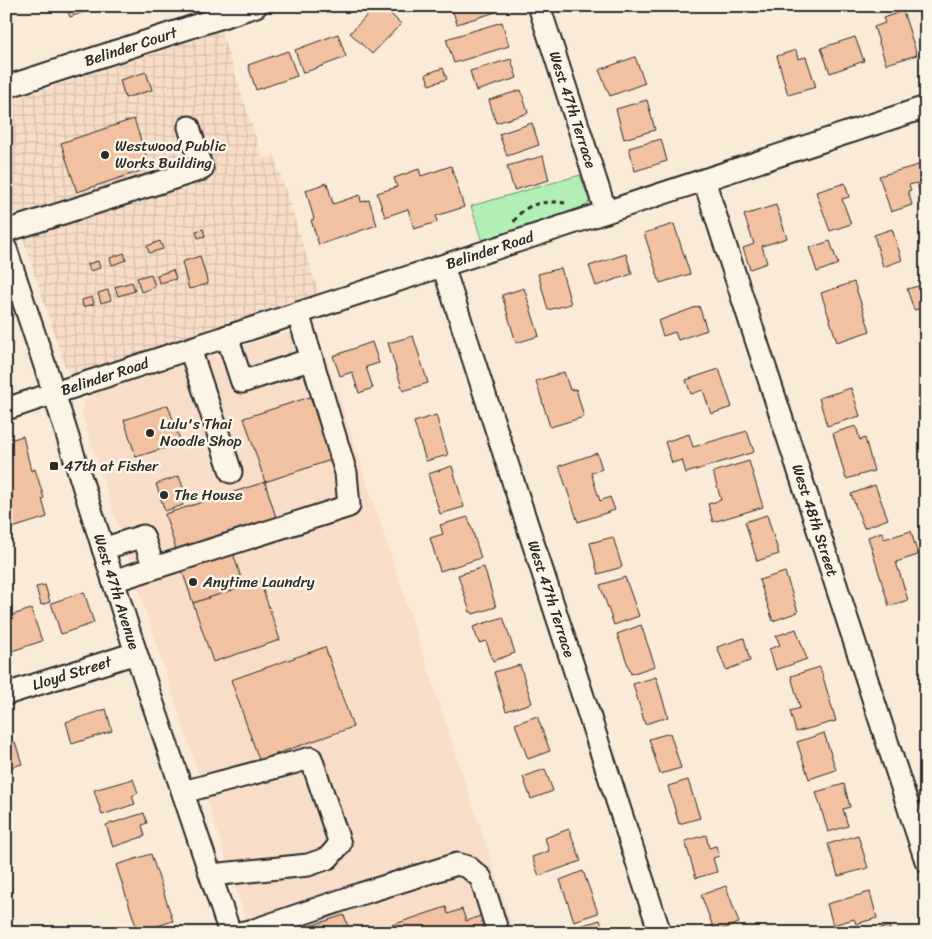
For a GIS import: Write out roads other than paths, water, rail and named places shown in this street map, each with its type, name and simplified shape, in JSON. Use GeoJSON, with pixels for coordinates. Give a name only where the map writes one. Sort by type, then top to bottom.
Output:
{"type":"FeatureCollection","features":[{"type":"Feature","properties":{"kind":"street","name":"Belinder Court"},"geometry":{"type":"LineString","coordinates":[[6,87],[256,6]]}},
{"type":"Feature","properties":{"kind":"street","name":"West 47th Terrace"},"geometry":{"type":"LineString","coordinates":[[539,6],[606,212]]}},
{"type":"Feature","properties":{"kind":"street","name":"Belinder Road"},"geometry":{"type":"LineString","coordinates":[[6,409],[926,107]]}},
{"type":"Feature","properties":{"kind":"street"},"geometry":{"type":"LineString","coordinates":[[6,231],[202,169],[189,127]]}},
{"type":"Feature","properties":{"kind":"street","name":"West 48th Street"},"geometry":{"type":"LineString","coordinates":[[704,180],[926,861]]}},
{"type":"Feature","properties":{"kind":"street","name":"West 47th Avenue"},"geometry":{"type":"LineString","coordinates":[[6,249],[54,393],[136,653],[230,933]]}},
{"type":"Feature","properties":{"kind":"street","name":"West 47th Terrace"},"geometry":{"type":"LineString","coordinates":[[443,266],[660,933]]}},
{"type":"Feature","properties":{"kind":"street"},"geometry":{"type":"LineString","coordinates":[[113,581],[349,506],[346,474],[298,313]]}},
{"type":"Feature","properties":{"kind":"street"},"geometry":{"type":"LineString","coordinates":[[228,336],[242,382],[312,359]]}},
{"type":"Feature","properties":{"kind":"street"},"geometry":{"type":"LineString","coordinates":[[190,349],[231,472]]}},
{"type":"Feature","properties":{"kind":"street"},"geometry":{"type":"LineString","coordinates":[[103,549],[143,536],[154,568]]}},
{"type":"Feature","properties":{"kind":"street","name":"Lloyd Street"},"geometry":{"type":"LineString","coordinates":[[6,694],[136,653]]}},
{"type":"Feature","properties":{"kind":"street"},"geometry":{"type":"LineString","coordinates":[[183,792],[311,758],[340,844],[328,858],[308,865],[211,875]]}},
{"type":"Feature","properties":{"kind":"street"},"geometry":{"type":"LineString","coordinates":[[239,933],[254,930],[457,864],[468,867],[481,878],[498,933]]}},
{"type":"Feature","properties":{"kind":"place","name":"Westwood Public Works Building"},"geometry":{"type":"Point","coordinates":[105,155]}},
{"type":"Feature","properties":{"kind":"place","name":"Lulu's Thai Noodle Shop"},"geometry":{"type":"Point","coordinates":[150,433]}},
{"type":"Feature","properties":{"kind":"place","name":"47th at Fisher"},"geometry":{"type":"Point","coordinates":[54,466]}},
{"type":"Feature","properties":{"kind":"place","name":"The House"},"geometry":{"type":"Point","coordinates":[164,495]}},
{"type":"Feature","properties":{"kind":"place","name":"Anytime Laundry"},"geometry":{"type":"Point","coordinates":[193,582]}}]}
